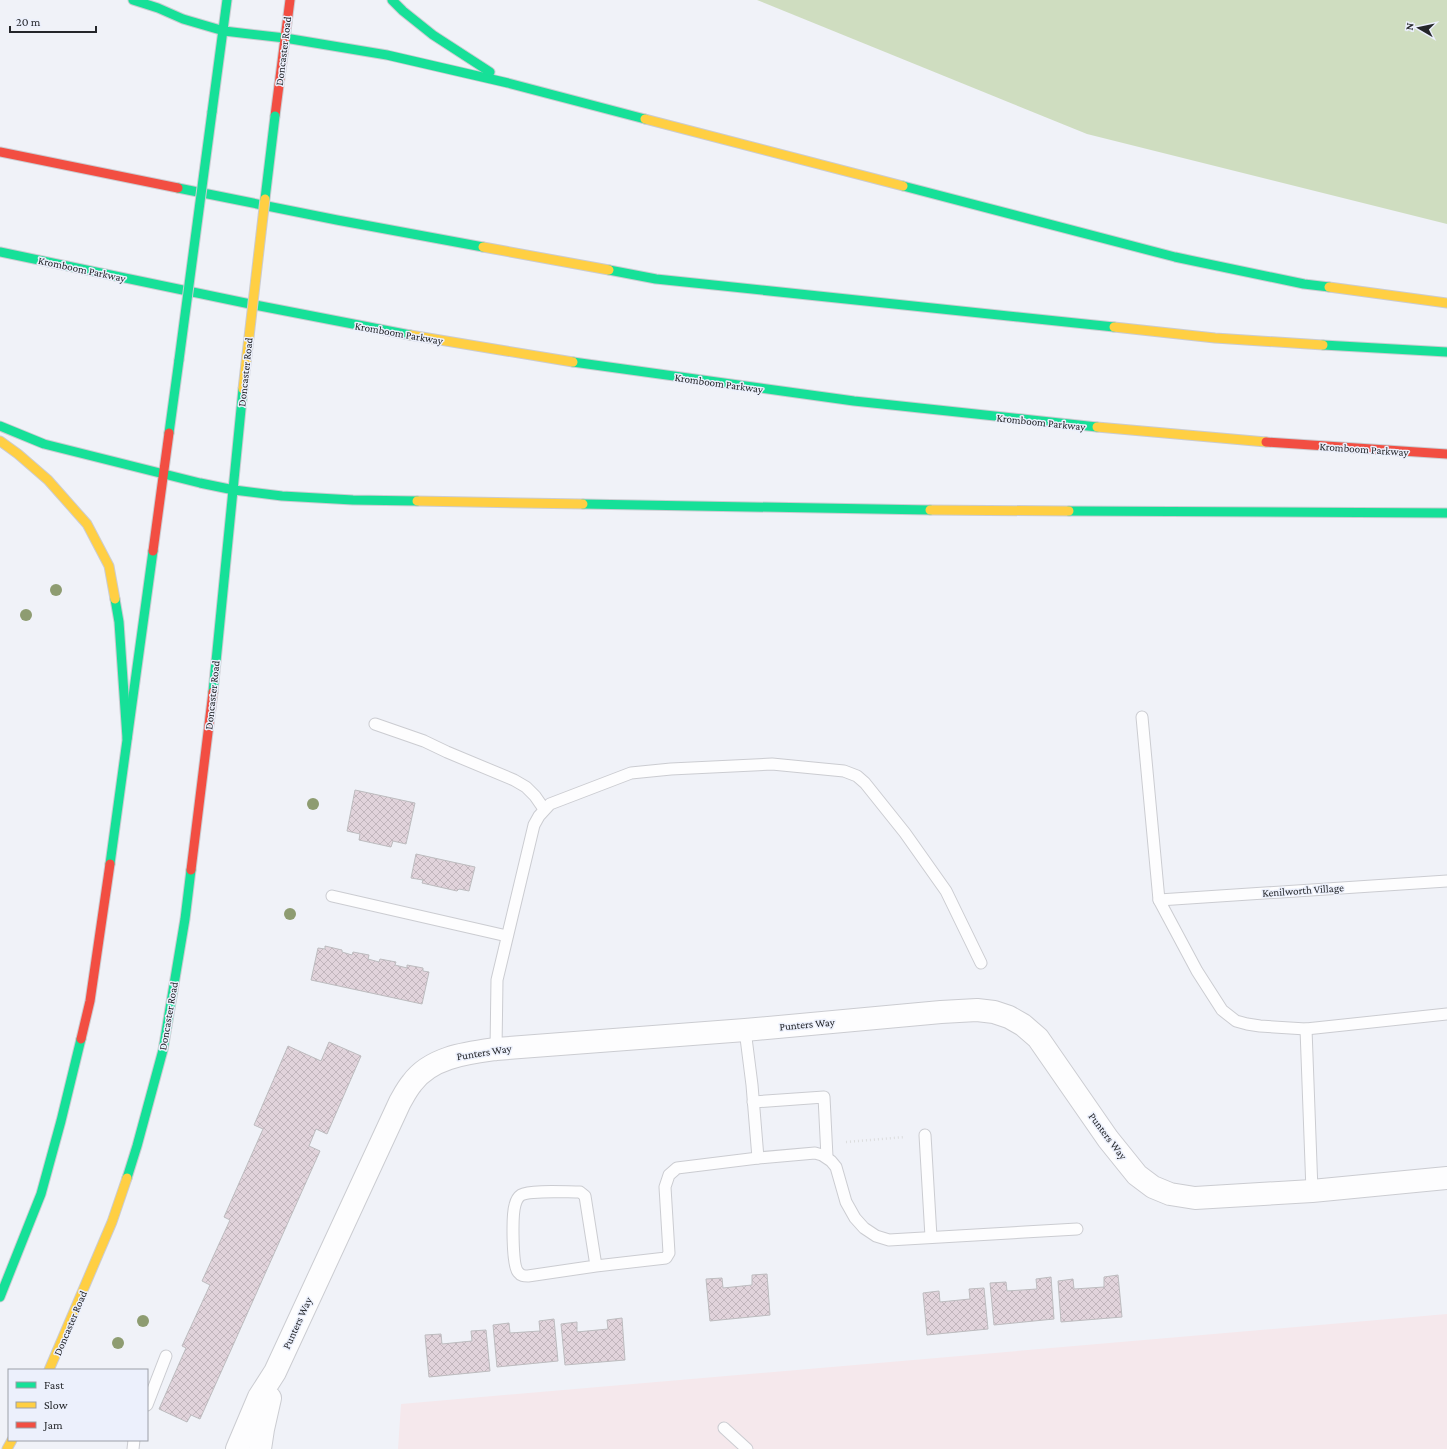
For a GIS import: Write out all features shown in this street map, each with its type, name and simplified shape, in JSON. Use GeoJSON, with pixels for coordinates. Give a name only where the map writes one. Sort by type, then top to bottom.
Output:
{"type":"FeatureCollection","features":[{"type":"Feature","properties":{"kind":"main road"},"geometry":{"type":"LineString","coordinates":[[133,0],[158,8],[183,19],[224,31],[284,38],[387,55],[508,82],[1175,257],[1304,284],[1447,303]]}},
{"type":"Feature","properties":{"kind":"main road"},"geometry":{"type":"LineString","coordinates":[[0,1297],[41,1194],[61,1122],[90,1001],[158,506],[164,474],[227,0]]}},
{"type":"Feature","properties":{"kind":"main road","name":"Doncaster Road"},"geometry":{"type":"LineString","coordinates":[[49,1369],[112,1222],[137,1146],[163,1050],[184,919],[209,728],[243,389],[284,38],[290,0]]}},
{"type":"Feature","properties":{"kind":"main road"},"geometry":{"type":"LineString","coordinates":[[392,0],[397,7],[458,53],[508,82]]}},
{"type":"Feature","properties":{"kind":"main road"},"geometry":{"type":"LineString","coordinates":[[0,152],[337,220],[656,279],[1215,338],[1447,352]]}},
{"type":"Feature","properties":{"kind":"main road","name":"Kromboom Parkway"},"geometry":{"type":"LineString","coordinates":[[0,252],[280,310],[396,332],[513,353],[731,385],[908,408],[1141,432],[1447,454]]}},
{"type":"Feature","properties":{"kind":"main road"},"geometry":{"type":"LineString","coordinates":[[0,426],[44,444],[200,484],[282,496],[361,500],[1001,511],[1447,513]]}},
{"type":"Feature","properties":{"kind":"main road"},"geometry":{"type":"LineString","coordinates":[[0,441],[18,454],[48,480],[87,524],[109,566],[119,622],[127,738]]}},
{"type":"Feature","properties":{"kind":"street","name":"Punters Way"},"geometry":{"type":"LineString","coordinates":[[237,1449],[259,1397],[275,1372],[400,1102],[413,1082],[429,1068],[445,1059],[472,1052],[745,1030],[941,1012],[977,1010],[994,1012],[1023,1025],[1038,1038],[1108,1139],[1137,1174],[1153,1187],[1170,1194],[1195,1198],[1312,1191],[1447,1178]]}},
{"type":"Feature","properties":{"kind":"street","name":"Punters Way"},"geometry":{"type":"LineString","coordinates":[[260,1449],[262,1429],[275,1372]]}},
{"type":"Feature","properties":{"kind":"lane"},"geometry":{"type":"LineString","coordinates":[[1142,717],[1159,900],[1197,971],[1222,1010],[1236,1021],[1247,1024],[1306,1029],[1447,1014]]}},
{"type":"Feature","properties":{"kind":"lane"},"geometry":{"type":"LineString","coordinates":[[375,724],[424,741],[514,780],[526,788],[544,809]]}},
{"type":"Feature","properties":{"kind":"lane"},"geometry":{"type":"LineString","coordinates":[[496,1049],[497,980],[534,825],[544,809],[550,804],[631,773],[671,769],[772,764],[839,770],[851,773],[865,783],[905,833],[946,891],[981,963]]}},
{"type":"Feature","properties":{"kind":"lane","name":"Kenilworth Village"},"geometry":{"type":"LineString","coordinates":[[1159,900],[1447,881]]}},
{"type":"Feature","properties":{"kind":"lane"},"geometry":{"type":"LineString","coordinates":[[332,896],[507,936]]}},
{"type":"Feature","properties":{"kind":"lane"},"geometry":{"type":"LineString","coordinates":[[1306,1029],[1312,1191]]}},
{"type":"Feature","properties":{"kind":"lane"},"geometry":{"type":"LineString","coordinates":[[745,1030],[758,1158]]}},
{"type":"Feature","properties":{"kind":"lane"},"geometry":{"type":"LineString","coordinates":[[753,1102],[824,1097],[827,1158]]}},
{"type":"Feature","properties":{"kind":"lane"},"geometry":{"type":"LineString","coordinates":[[925,1134],[931,1238]]}},
{"type":"Feature","properties":{"kind":"lane"},"geometry":{"type":"LineString","coordinates":[[596,1266],[585,1196],[583,1194],[577,1192],[529,1193],[521,1195],[518,1199],[514,1212],[513,1259],[515,1267],[522,1276],[667,1257],[669,1253],[665,1187],[669,1175],[677,1168],[815,1153],[827,1158],[836,1167],[846,1202],[855,1218],[864,1228],[876,1236],[889,1240],[1077,1229]]}},
{"type":"Feature","properties":{"kind":"lane"},"geometry":{"type":"LineString","coordinates":[[148,1402],[166,1356]]}},
{"type":"Feature","properties":{"kind":"lane"},"geometry":{"type":"LineString","coordinates":[[724,1428],[747,1449]]}},
{"type":"Feature","properties":{"kind":"path"},"geometry":{"type":"LineString","coordinates":[[827,1158],[844,1143],[925,1134]]}},
{"type":"Feature","properties":{"kind":"shaded area"},"geometry":{"type":"Polygon","coordinates":[[[1447,1314],[1447,1449],[398,1449],[401,1404],[1447,1314]]]}},
{"type":"Feature","properties":{"kind":"green space"},"geometry":{"type":"Polygon","coordinates":[[[757,0],[1447,0],[1447,224],[1087,134],[757,0]]]}},
{"type":"Feature","properties":{"kind":"building"},"geometry":{"type":"Polygon","coordinates":[[[355,790],[415,803],[406,844],[393,841],[391,847],[359,840],[360,834],[347,831],[355,790]]]}},
{"type":"Feature","properties":{"kind":"building"},"geometry":{"type":"Polygon","coordinates":[[[416,854],[475,867],[469,891],[459,889],[457,891],[422,883],[423,880],[411,878],[416,854]]]}},
{"type":"Feature","properties":{"kind":"building"},"geometry":{"type":"Polygon","coordinates":[[[325,946],[342,950],[342,952],[352,955],[353,952],[369,955],[368,959],[379,962],[380,959],[396,962],[395,965],[407,968],[407,965],[423,968],[423,971],[429,972],[422,1004],[311,980],[318,948],[325,949],[325,946]]]}},
{"type":"Feature","properties":{"kind":"building"},"geometry":{"type":"Polygon","coordinates":[[[329,1042],[361,1056],[327,1134],[316,1129],[309,1146],[320,1151],[200,1419],[191,1415],[187,1422],[159,1409],[186,1348],[182,1346],[210,1285],[202,1281],[230,1220],[224,1217],[263,1129],[254,1125],[288,1046],[321,1061],[329,1042]]]}},
{"type":"Feature","properties":{"kind":"building"},"geometry":{"type":"Polygon","coordinates":[[[767,1274],[770,1315],[710,1321],[706,1279],[722,1278],[723,1288],[752,1285],[752,1275],[767,1274]]]}},
{"type":"Feature","properties":{"kind":"building"},"geometry":{"type":"Polygon","coordinates":[[[1118,1275],[1122,1317],[1061,1322],[1058,1281],[1073,1279],[1074,1289],[1104,1287],[1104,1277],[1118,1275]]]}},
{"type":"Feature","properties":{"kind":"building"},"geometry":{"type":"Polygon","coordinates":[[[1051,1277],[1054,1319],[994,1325],[990,1283],[1006,1282],[1007,1291],[1037,1289],[1036,1279],[1051,1277]]]}},
{"type":"Feature","properties":{"kind":"building"},"geometry":{"type":"Polygon","coordinates":[[[984,1288],[988,1329],[927,1335],[923,1293],[939,1291],[940,1302],[970,1299],[969,1289],[984,1288]]]}},
{"type":"Feature","properties":{"kind":"building"},"geometry":{"type":"Polygon","coordinates":[[[622,1318],[625,1360],[565,1365],[561,1324],[577,1322],[577,1332],[608,1329],[607,1320],[622,1318]]]}},
{"type":"Feature","properties":{"kind":"building"},"geometry":{"type":"Polygon","coordinates":[[[554,1319],[558,1361],[497,1367],[493,1325],[509,1323],[510,1333],[540,1331],[539,1321],[554,1319]]]}},
{"type":"Feature","properties":{"kind":"building"},"geometry":{"type":"Polygon","coordinates":[[[486,1330],[490,1371],[429,1377],[425,1335],[441,1334],[442,1344],[472,1341],[471,1331],[486,1330]]]}},
{"type":"Feature","properties":{"kind":"traffic: fast"},"geometry":{"type":"LineString","coordinates":[[133,0],[158,8],[183,19],[224,31],[285,38],[387,55],[508,83],[645,119]]}},
{"type":"Feature","properties":{"kind":"traffic: fast"},"geometry":{"type":"LineString","coordinates":[[212,112],[227,0]]}},
{"type":"Feature","properties":{"kind":"traffic: fast"},"geometry":{"type":"LineString","coordinates":[[392,0],[403,11],[433,35],[490,72]]}},
{"type":"Feature","properties":{"kind":"traffic: fast"},"geometry":{"type":"LineString","coordinates":[[179,360],[212,112]]}},
{"type":"Feature","properties":{"kind":"traffic: fast"},"geometry":{"type":"LineString","coordinates":[[265,199],[275,116]]}},
{"type":"Feature","properties":{"kind":"traffic: fast"},"geometry":{"type":"LineString","coordinates":[[903,186],[1175,257],[1304,284],[1329,287]]}},
{"type":"Feature","properties":{"kind":"traffic: fast"},"geometry":{"type":"LineString","coordinates":[[178,188],[337,220],[483,247]]}},
{"type":"Feature","properties":{"kind":"traffic: fast"},"geometry":{"type":"LineString","coordinates":[[0,252],[255,305],[410,335]]}},
{"type":"Feature","properties":{"kind":"traffic: fast"},"geometry":{"type":"LineString","coordinates":[[609,270],[656,279],[1114,327]]}},
{"type":"Feature","properties":{"kind":"traffic: fast"},"geometry":{"type":"LineString","coordinates":[[1323,345],[1447,352]]}},
{"type":"Feature","properties":{"kind":"traffic: fast"},"geometry":{"type":"LineString","coordinates":[[169,433],[179,360]]}},
{"type":"Feature","properties":{"kind":"traffic: fast"},"geometry":{"type":"LineString","coordinates":[[573,362],[854,401],[1097,427]]}},
{"type":"Feature","properties":{"kind":"traffic: fast"},"geometry":{"type":"LineString","coordinates":[[213,692],[243,389]]}},
{"type":"Feature","properties":{"kind":"traffic: fast"},"geometry":{"type":"LineString","coordinates":[[0,426],[44,444],[234,490],[282,496],[353,500],[417,501]]}},
{"type":"Feature","properties":{"kind":"traffic: fast"},"geometry":{"type":"LineString","coordinates":[[583,504],[930,510]]}},
{"type":"Feature","properties":{"kind":"traffic: fast"},"geometry":{"type":"LineString","coordinates":[[1069,511],[1447,513]]}},
{"type":"Feature","properties":{"kind":"traffic: fast"},"geometry":{"type":"LineString","coordinates":[[110,864],[153,551]]}},
{"type":"Feature","properties":{"kind":"traffic: fast"},"geometry":{"type":"LineString","coordinates":[[115,599],[119,622],[127,738]]}},
{"type":"Feature","properties":{"kind":"traffic: fast"},"geometry":{"type":"LineString","coordinates":[[127,1178],[163,1050],[185,919],[191,870]]}},
{"type":"Feature","properties":{"kind":"traffic: fast"},"geometry":{"type":"LineString","coordinates":[[0,1297],[41,1194],[81,1039]]}},
{"type":"Feature","properties":{"kind":"traffic: slow"},"geometry":{"type":"LineString","coordinates":[[645,119],[903,186]]}},
{"type":"Feature","properties":{"kind":"traffic: slow"},"geometry":{"type":"LineString","coordinates":[[243,389],[265,199]]}},
{"type":"Feature","properties":{"kind":"traffic: slow"},"geometry":{"type":"LineString","coordinates":[[483,247],[609,270]]}},
{"type":"Feature","properties":{"kind":"traffic: slow"},"geometry":{"type":"LineString","coordinates":[[1329,287],[1447,303]]}},
{"type":"Feature","properties":{"kind":"traffic: slow"},"geometry":{"type":"LineString","coordinates":[[1114,327],[1215,338],[1323,345]]}},
{"type":"Feature","properties":{"kind":"traffic: slow"},"geometry":{"type":"LineString","coordinates":[[410,335],[573,362]]}},
{"type":"Feature","properties":{"kind":"traffic: slow"},"geometry":{"type":"LineString","coordinates":[[1097,427],[1266,442]]}},
{"type":"Feature","properties":{"kind":"traffic: slow"},"geometry":{"type":"LineString","coordinates":[[0,441],[18,454],[48,480],[87,524],[109,566],[115,599]]}},
{"type":"Feature","properties":{"kind":"traffic: slow"},"geometry":{"type":"LineString","coordinates":[[417,501],[583,504]]}},
{"type":"Feature","properties":{"kind":"traffic: slow"},"geometry":{"type":"LineString","coordinates":[[930,510],[1069,511]]}},
{"type":"Feature","properties":{"kind":"traffic: slow"},"geometry":{"type":"LineString","coordinates":[[49,1369],[112,1222],[127,1178]]}},
{"type":"Feature","properties":{"kind":"traffic: slow"},"geometry":{"type":"LineString","coordinates":[[7,1449],[11,1441]]}},
{"type":"Feature","properties":{"kind":"traffic: jam"},"geometry":{"type":"LineString","coordinates":[[275,116],[290,0]]}},
{"type":"Feature","properties":{"kind":"traffic: jam"},"geometry":{"type":"LineString","coordinates":[[0,152],[178,188]]}},
{"type":"Feature","properties":{"kind":"traffic: jam"},"geometry":{"type":"LineString","coordinates":[[153,551],[169,433]]}},
{"type":"Feature","properties":{"kind":"traffic: jam"},"geometry":{"type":"LineString","coordinates":[[1266,442],[1447,454]]}},
{"type":"Feature","properties":{"kind":"traffic: jam"},"geometry":{"type":"LineString","coordinates":[[191,870],[213,692]]}},
{"type":"Feature","properties":{"kind":"traffic: jam"},"geometry":{"type":"LineString","coordinates":[[81,1039],[90,1001],[110,864]]}}]}
